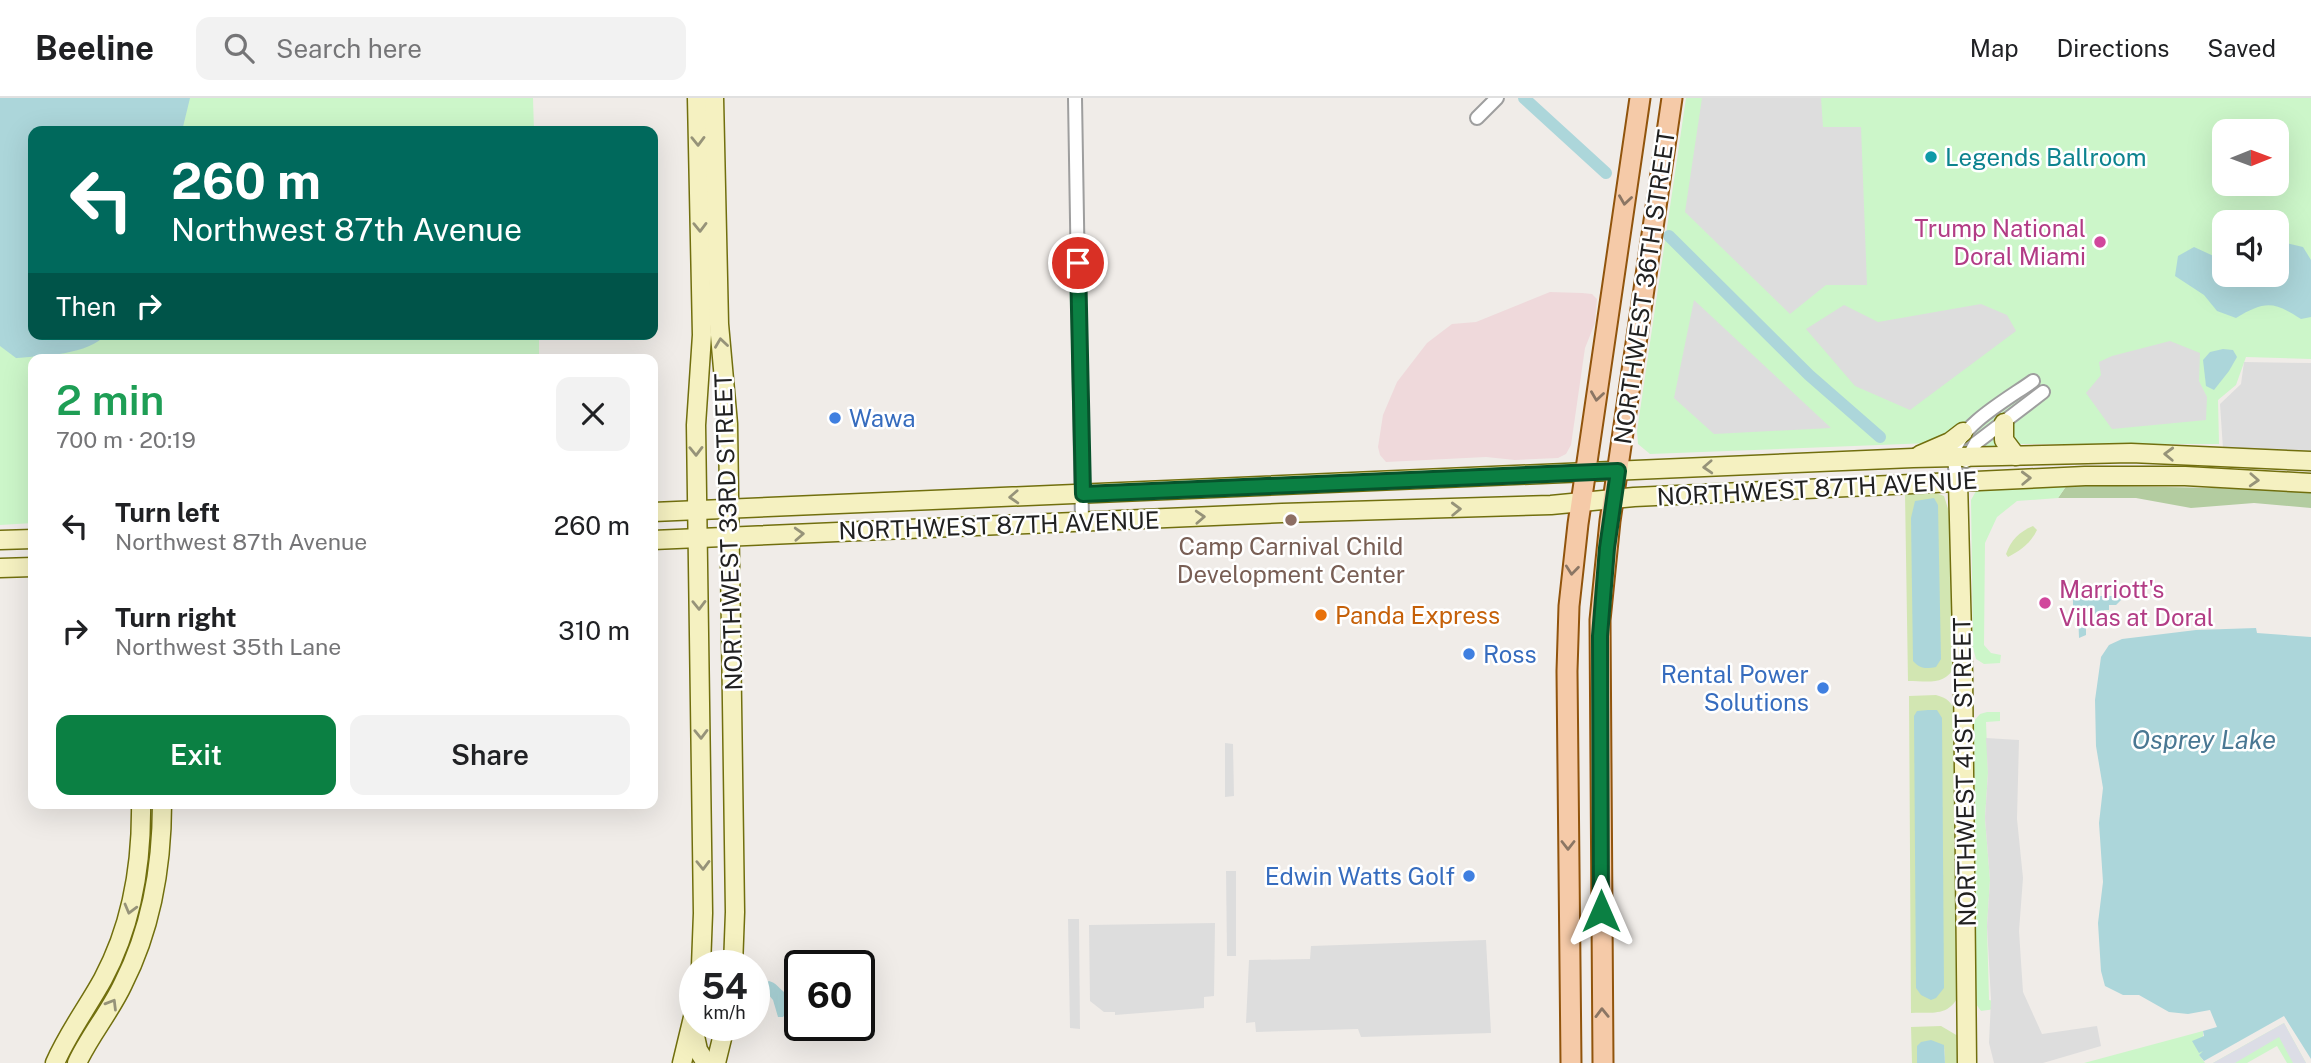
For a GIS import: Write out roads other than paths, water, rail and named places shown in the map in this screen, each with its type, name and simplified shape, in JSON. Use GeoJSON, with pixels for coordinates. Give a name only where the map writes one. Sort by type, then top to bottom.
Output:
{"type":"FeatureCollection","features":[{"type":"Feature","properties":{"kind":"main road","name":"NORTHWEST 33RD STREET"},"geometry":{"type":"LineString","coordinates":[[697,98],[702,326],[696,404],[702,950]]}},
{"type":"Feature","properties":{"kind":"main road","name":"NORTHWEST 33RD STREET"},"geometry":{"type":"LineString","coordinates":[[714,98],[719,324],[727,400],[731,509],[734,950]]}},
{"type":"Feature","properties":{"kind":"main road","name":"NORTHWEST 36TH STREET"},"geometry":{"type":"LineString","coordinates":[[1571,1063],[1567,637],[1585,472],[1640,98]]}},
{"type":"Feature","properties":{"kind":"main road","name":"NORTHWEST 36TH STREET"},"geometry":{"type":"LineString","coordinates":[[1603,1063],[1600,636],[1614,499],[1672,98]]}},
{"type":"Feature","properties":{"kind":"main road"},"geometry":{"type":"LineString","coordinates":[[1619,243],[1624,260],[1632,273],[1645,285]]}},
{"type":"Feature","properties":{"kind":"main road"},"geometry":{"type":"LineString","coordinates":[[1614,275],[1625,286],[1632,300],[1639,326]]}},
{"type":"Feature","properties":{"kind":"main road"},"geometry":{"type":"LineString","coordinates":[[2004,423],[2004,440],[2016,456]]}},
{"type":"Feature","properties":{"kind":"main road"},"geometry":{"type":"LineString","coordinates":[[1913,458],[1950,442],[1963,432]]}},
{"type":"Feature","properties":{"kind":"main road","name":"NORTHWEST 87TH AVENUE"},"geometry":{"type":"LineString","coordinates":[[658,512],[1913,458],[2156,453],[2311,461]]}},
{"type":"Feature","properties":{"kind":"main road"},"geometry":{"type":"LineString","coordinates":[[1765,490],[1776,481],[1806,477],[1837,461]]}},
{"type":"Feature","properties":{"kind":"main road","name":"NORTHWEST 87TH AVENUE"},"geometry":{"type":"LineString","coordinates":[[658,540],[1253,514],[1502,507],[1765,490],[2122,475],[2311,483]]}},
{"type":"Feature","properties":{"kind":"main road","name":"NORTHWEST 41ST STREET"},"geometry":{"type":"LineString","coordinates":[[1958,481],[1967,1063]]}},
{"type":"Feature","properties":{"kind":"main road"},"geometry":{"type":"LineString","coordinates":[[1251,486],[1253,514]]}},
{"type":"Feature","properties":{"kind":"main road"},"geometry":{"type":"LineString","coordinates":[[0,540],[28,539]]}},
{"type":"Feature","properties":{"kind":"main road"},"geometry":{"type":"LineString","coordinates":[[0,568],[28,567]]}},
{"type":"Feature","properties":{"kind":"main road"},"geometry":{"type":"LineString","coordinates":[[1568,777],[1583,784],[1600,828]]}},
{"type":"Feature","properties":{"kind":"main road"},"geometry":{"type":"LineString","coordinates":[[141,809],[140,859],[128,917],[104,976],[58,1056],[78,1060],[123,985],[144,936],[159,866],[162,809]]}},
{"type":"Feature","properties":{"kind":"main road"},"geometry":{"type":"LineString","coordinates":[[682,1063],[687,1041]]}},
{"type":"Feature","properties":{"kind":"main road"},"geometry":{"type":"LineString","coordinates":[[697,1041],[698,1050],[706,1063]]}},
{"type":"Feature","properties":{"kind":"main road"},"geometry":{"type":"LineString","coordinates":[[716,1063],[721,1041]]}},
{"type":"Feature","properties":{"kind":"street"},"geometry":{"type":"LineString","coordinates":[[1074,98],[1082,522]]}},
{"type":"Feature","properties":{"kind":"street"},"geometry":{"type":"LineString","coordinates":[[1477,118],[1495,99]]}},
{"type":"Feature","properties":{"kind":"street"},"geometry":{"type":"LineString","coordinates":[[1963,432],[2033,381]]}},
{"type":"Feature","properties":{"kind":"street","name":"NORTHWEST 41ST STREET"},"geometry":{"type":"LineString","coordinates":[[1960,458],[2043,392]]}},
{"type":"Feature","properties":{"kind":"street","name":"NORTHWEST 41ST STREET"},"geometry":{"type":"LineString","coordinates":[[1958,481],[1960,458],[1956,446],[1963,432]]}},
{"type":"Feature","properties":{"kind":"water"},"geometry":{"type":"Polygon","coordinates":[[[0,98],[190,98],[183,126],[28,126],[28,340],[100,340],[77,350],[56,354],[28,354],[28,357],[16,358],[0,346],[0,98]]]}},
{"type":"Feature","properties":{"kind":"water"},"geometry":{"type":"Polygon","coordinates":[[[2289,244],[2303,247],[2311,260],[2311,317],[2301,319],[2269,305],[2254,308],[2236,318],[2217,311],[2204,295],[2175,276],[2178,256],[2194,247],[2212,255],[2212,287],[2289,287],[2289,244]]]}},
{"type":"Feature","properties":{"kind":"water"},"geometry":{"type":"Polygon","coordinates":[[[2233,350],[2237,357],[2214,390],[2206,386],[2203,360],[2210,352],[2233,350]]]}},
{"type":"Feature","properties":{"kind":"water"},"geometry":{"type":"Polygon","coordinates":[[[1934,498],[1938,505],[1941,659],[1936,667],[1926,668],[1913,661],[1911,518],[1915,501],[1934,498]]]}},
{"type":"Feature","properties":{"kind":"water"},"geometry":{"type":"Polygon","coordinates":[[[2082,592],[2097,592],[2098,596],[2121,596],[2121,600],[2116,605],[2109,605],[2109,610],[2104,610],[2101,619],[2092,622],[2092,627],[2086,628],[2086,635],[2079,638],[2078,611],[2073,610],[2073,598],[2082,592]]]}},
{"type":"Feature","properties":{"kind":"water","name":"Osprey Lake"},"geometry":{"type":"Polygon","coordinates":[[[2256,628],[2257,633],[2311,637],[2311,1059],[2284,1016],[2204,1061],[2199,1055],[2203,1051],[2199,1053],[2192,1041],[2204,1036],[2203,1031],[2217,1027],[2210,1010],[2188,1014],[2169,1012],[2139,995],[2123,995],[2105,986],[2101,971],[2098,923],[2103,882],[2099,823],[2103,788],[2096,746],[2095,700],[2101,657],[2109,645],[2122,639],[2196,630],[2256,628]]]}},
{"type":"Feature","properties":{"kind":"water"},"geometry":{"type":"Polygon","coordinates":[[[1937,710],[1942,718],[1944,988],[1931,1000],[1921,995],[1916,988],[1914,716],[1917,711],[1937,710]]]}},
{"type":"Feature","properties":{"kind":"water"},"geometry":{"type":"Polygon","coordinates":[[[770,981],[784,992],[783,1017],[778,1017],[770,996],[770,981]]]}},
{"type":"Feature","properties":{"kind":"water"},"geometry":{"type":"Polygon","coordinates":[[[1931,1040],[1944,1045],[1945,1063],[1917,1063],[1917,1046],[1921,1042],[1931,1040]]]}},
{"type":"Feature","properties":{"kind":"waterway"},"geometry":{"type":"LineString","coordinates":[[1524,98],[1606,173]]}},
{"type":"Feature","properties":{"kind":"waterway"},"geometry":{"type":"LineString","coordinates":[[1669,236],[1809,375],[1880,437]]}},
{"type":"Feature","properties":{"kind":"place","name":"Legends Ballroom"},"geometry":{"type":"Point","coordinates":[1931,157]}},
{"type":"Feature","properties":{"kind":"place","name":"Trump National Doral Miami"},"geometry":{"type":"Point","coordinates":[2100,242]}},
{"type":"Feature","properties":{"kind":"place","name":"Wawa"},"geometry":{"type":"Point","coordinates":[835,418]}},
{"type":"Feature","properties":{"kind":"place","name":"Camp Carnival Child Development Center"},"geometry":{"type":"Point","coordinates":[1291,520]}},
{"type":"Feature","properties":{"kind":"place","name":"Marriott's Villas at Doral"},"geometry":{"type":"Point","coordinates":[2045,603]}},
{"type":"Feature","properties":{"kind":"place","name":"Panda Express"},"geometry":{"type":"Point","coordinates":[1321,615]}},
{"type":"Feature","properties":{"kind":"place","name":"Ross"},"geometry":{"type":"Point","coordinates":[1469,654]}},
{"type":"Feature","properties":{"kind":"place","name":"Rental Power Solutions"},"geometry":{"type":"Point","coordinates":[1823,688]}},
{"type":"Feature","properties":{"kind":"place","name":"Edwin Watts Golf"},"geometry":{"type":"Point","coordinates":[1469,876]}}]}
